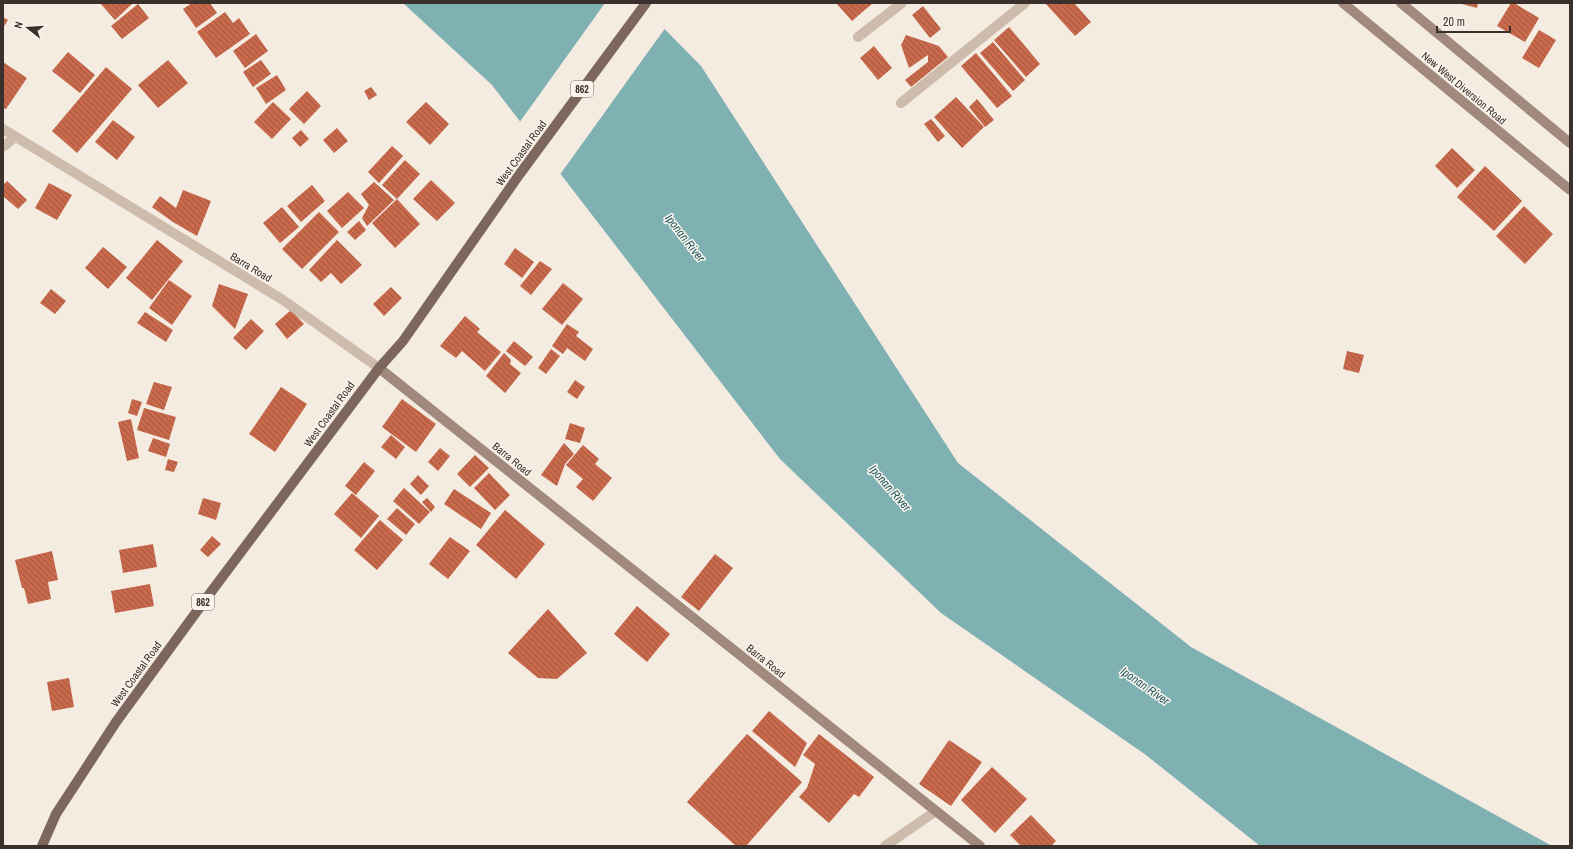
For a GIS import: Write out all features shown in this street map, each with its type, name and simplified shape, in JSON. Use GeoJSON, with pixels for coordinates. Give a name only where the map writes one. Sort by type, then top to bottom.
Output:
{"type":"FeatureCollection","features":[{"type":"Feature","properties":{"kind":"main road","name":"West Coastal Road"},"geometry":{"type":"LineString","coordinates":[[42,846],[56,814],[116,722],[208,596],[379,368],[403,340],[519,175],[646,3]]}},
{"type":"Feature","properties":{"kind":"street"},"geometry":{"type":"LineString","coordinates":[[858,37],[902,3]]}},
{"type":"Feature","properties":{"kind":"street"},"geometry":{"type":"LineString","coordinates":[[901,103],[1024,3]]}},
{"type":"Feature","properties":{"kind":"street","name":"New West Diversion Road"},"geometry":{"type":"LineString","coordinates":[[1343,3],[1570,190]]}},
{"type":"Feature","properties":{"kind":"street"},"geometry":{"type":"LineString","coordinates":[[1401,3],[1570,143]]}},
{"type":"Feature","properties":{"kind":"street","name":"Barra Road"},"geometry":{"type":"LineString","coordinates":[[3,130],[283,300],[379,368],[980,846]]}},
{"type":"Feature","properties":{"kind":"street"},"geometry":{"type":"LineString","coordinates":[[3,147],[16,138]]}},
{"type":"Feature","properties":{"kind":"street"},"geometry":{"type":"LineString","coordinates":[[886,846],[936,811]]}},
{"type":"Feature","properties":{"kind":"water","name":"Iponan River"},"geometry":{"type":"Polygon","coordinates":[[[403,3],[639,3],[701,66],[958,463],[1191,647],[1552,846],[1260,846],[1146,755],[941,613],[780,459],[492,85],[403,3]]]}},
{"type":"Feature","properties":{"kind":"pier"},"geometry":{"type":"Polygon","coordinates":[[[605,3],[642,3],[666,27],[559,176],[519,123],[605,3]]]}},
{"type":"Feature","properties":{"kind":"building"},"geometry":{"type":"Polygon","coordinates":[[[100,3],[133,3],[115,20],[100,3]]]}},
{"type":"Feature","properties":{"kind":"building"},"geometry":{"type":"Polygon","coordinates":[[[192,3],[210,3],[217,13],[196,28],[183,9],[192,3]]]}},
{"type":"Feature","properties":{"kind":"building"},"geometry":{"type":"Polygon","coordinates":[[[836,3],[873,3],[852,21],[836,3]]]}},
{"type":"Feature","properties":{"kind":"building"},"geometry":{"type":"Polygon","coordinates":[[[1045,3],[1074,3],[1091,22],[1075,36],[1045,3]]]}},
{"type":"Feature","properties":{"kind":"building"},"geometry":{"type":"Polygon","coordinates":[[[1458,3],[1478,3],[1477,8],[1458,3]]]}},
{"type":"Feature","properties":{"kind":"building"},"geometry":{"type":"Polygon","coordinates":[[[1511,3],[1514,3],[1539,18],[1525,42],[1497,26],[1511,3]]]}},
{"type":"Feature","properties":{"kind":"building"},"geometry":{"type":"Polygon","coordinates":[[[138,4],[149,18],[122,39],[111,26],[138,4]]]}},
{"type":"Feature","properties":{"kind":"building"},"geometry":{"type":"Polygon","coordinates":[[[923,6],[941,29],[930,38],[912,15],[923,6]]]}},
{"type":"Feature","properties":{"kind":"building"},"geometry":{"type":"Polygon","coordinates":[[[225,12],[233,23],[239,18],[250,34],[216,58],[197,32],[225,12]]]}},
{"type":"Feature","properties":{"kind":"building"},"geometry":{"type":"Polygon","coordinates":[[[3,17],[8,20],[3,28],[3,17]]]}},
{"type":"Feature","properties":{"kind":"building"},"geometry":{"type":"Polygon","coordinates":[[[1009,27],[1040,64],[1026,77],[994,40],[1009,27]]]}},
{"type":"Feature","properties":{"kind":"building"},"geometry":{"type":"Polygon","coordinates":[[[1539,30],[1556,40],[1539,68],[1522,58],[1539,30]]]}},
{"type":"Feature","properties":{"kind":"building"},"geometry":{"type":"Polygon","coordinates":[[[256,34],[268,51],[245,68],[233,51],[256,34]]]}},
{"type":"Feature","properties":{"kind":"building"},"geometry":{"type":"Polygon","coordinates":[[[906,35],[939,46],[948,57],[911,87],[905,80],[928,62],[928,55],[909,68],[901,45],[906,35]]]}},
{"type":"Feature","properties":{"kind":"building"},"geometry":{"type":"Polygon","coordinates":[[[993,42],[1025,80],[1013,91],[980,53],[993,42]]]}},
{"type":"Feature","properties":{"kind":"building"},"geometry":{"type":"Polygon","coordinates":[[[874,46],[892,68],[878,80],[860,58],[874,46]]]}},
{"type":"Feature","properties":{"kind":"building"},"geometry":{"type":"Polygon","coordinates":[[[68,52],[95,75],[80,93],[52,71],[68,52]]]}},
{"type":"Feature","properties":{"kind":"building"},"geometry":{"type":"Polygon","coordinates":[[[976,53],[1012,96],[997,108],[961,66],[976,53]]]}},
{"type":"Feature","properties":{"kind":"building"},"geometry":{"type":"Polygon","coordinates":[[[168,60],[188,83],[158,108],[138,85],[168,60]]]}},
{"type":"Feature","properties":{"kind":"building"},"geometry":{"type":"Polygon","coordinates":[[[261,60],[271,74],[253,87],[243,72],[261,60]]]}},
{"type":"Feature","properties":{"kind":"building"},"geometry":{"type":"Polygon","coordinates":[[[3,62],[27,78],[6,109],[3,108],[3,62]]]}},
{"type":"Feature","properties":{"kind":"building"},"geometry":{"type":"Polygon","coordinates":[[[106,67],[132,89],[77,153],[52,131],[106,67]]]}},
{"type":"Feature","properties":{"kind":"building"},"geometry":{"type":"Polygon","coordinates":[[[277,75],[286,90],[266,104],[256,88],[277,75]]]}},
{"type":"Feature","properties":{"kind":"building"},"geometry":{"type":"Polygon","coordinates":[[[371,87],[377,95],[369,100],[364,91],[371,87]]]}},
{"type":"Feature","properties":{"kind":"building"},"geometry":{"type":"Polygon","coordinates":[[[307,91],[321,106],[304,124],[289,109],[307,91]]]}},
{"type":"Feature","properties":{"kind":"building"},"geometry":{"type":"Polygon","coordinates":[[[956,97],[984,127],[962,148],[934,117],[956,97]]]}},
{"type":"Feature","properties":{"kind":"building"},"geometry":{"type":"Polygon","coordinates":[[[977,99],[994,120],[985,127],[969,107],[977,99]]]}},
{"type":"Feature","properties":{"kind":"building"},"geometry":{"type":"Polygon","coordinates":[[[273,102],[291,119],[272,139],[254,122],[273,102]]]}},
{"type":"Feature","properties":{"kind":"building"},"geometry":{"type":"Polygon","coordinates":[[[426,102],[449,124],[430,145],[406,122],[426,102]]]}},
{"type":"Feature","properties":{"kind":"building"},"geometry":{"type":"Polygon","coordinates":[[[931,119],[945,136],[938,142],[924,124],[931,119]]]}},
{"type":"Feature","properties":{"kind":"building"},"geometry":{"type":"Polygon","coordinates":[[[113,120],[135,137],[117,160],[95,142],[113,120]]]}},
{"type":"Feature","properties":{"kind":"building"},"geometry":{"type":"Polygon","coordinates":[[[337,128],[348,141],[334,153],[323,140],[337,128]]]}},
{"type":"Feature","properties":{"kind":"building"},"geometry":{"type":"Polygon","coordinates":[[[301,130],[309,139],[300,147],[292,138],[301,130]]]}},
{"type":"Feature","properties":{"kind":"building"},"geometry":{"type":"Polygon","coordinates":[[[392,146],[403,156],[379,183],[368,172],[392,146]]]}},
{"type":"Feature","properties":{"kind":"building"},"geometry":{"type":"Polygon","coordinates":[[[1452,148],[1475,170],[1457,188],[1435,166],[1452,148]]]}},
{"type":"Feature","properties":{"kind":"building"},"geometry":{"type":"Polygon","coordinates":[[[405,160],[420,174],[397,199],[382,185],[405,160]]]}},
{"type":"Feature","properties":{"kind":"building"},"geometry":{"type":"Polygon","coordinates":[[[1485,166],[1522,201],[1494,231],[1457,197],[1485,166]]]}},
{"type":"Feature","properties":{"kind":"building"},"geometry":{"type":"Polygon","coordinates":[[[431,180],[455,203],[437,221],[413,199],[431,180]]]}},
{"type":"Feature","properties":{"kind":"building"},"geometry":{"type":"Polygon","coordinates":[[[7,181],[27,200],[18,209],[3,196],[3,185],[7,181]]]}},
{"type":"Feature","properties":{"kind":"building"},"geometry":{"type":"Polygon","coordinates":[[[374,182],[394,200],[367,226],[362,218],[369,205],[361,194],[374,182]]]}},
{"type":"Feature","properties":{"kind":"building"},"geometry":{"type":"Polygon","coordinates":[[[49,183],[72,195],[57,220],[35,208],[49,183]]]}},
{"type":"Feature","properties":{"kind":"building"},"geometry":{"type":"Polygon","coordinates":[[[312,185],[325,201],[301,222],[287,206],[312,185]]]}},
{"type":"Feature","properties":{"kind":"building"},"geometry":{"type":"Polygon","coordinates":[[[183,190],[211,201],[197,236],[173,222],[152,207],[160,196],[176,208],[183,190]]]}},
{"type":"Feature","properties":{"kind":"building"},"geometry":{"type":"Polygon","coordinates":[[[348,192],[364,208],[342,228],[327,211],[348,192]]]}},
{"type":"Feature","properties":{"kind":"building"},"geometry":{"type":"Polygon","coordinates":[[[397,199],[420,224],[395,248],[372,223],[397,199]]]}},
{"type":"Feature","properties":{"kind":"building"},"geometry":{"type":"Polygon","coordinates":[[[1524,206],[1553,234],[1525,264],[1496,236],[1524,206]]]}},
{"type":"Feature","properties":{"kind":"building"},"geometry":{"type":"Polygon","coordinates":[[[282,207],[299,227],[280,243],[263,223],[282,207]]]}},
{"type":"Feature","properties":{"kind":"building"},"geometry":{"type":"Polygon","coordinates":[[[319,212],[339,232],[302,269],[282,249],[319,212]]]}},
{"type":"Feature","properties":{"kind":"building"},"geometry":{"type":"Polygon","coordinates":[[[359,221],[366,230],[355,240],[347,232],[359,221]]]}},
{"type":"Feature","properties":{"kind":"building"},"geometry":{"type":"Polygon","coordinates":[[[157,240],[183,261],[152,300],[126,278],[157,240]]]}},
{"type":"Feature","properties":{"kind":"building"},"geometry":{"type":"Polygon","coordinates":[[[337,240],[362,265],[341,284],[331,273],[321,282],[309,270],[337,240]]]}},
{"type":"Feature","properties":{"kind":"building"},"geometry":{"type":"Polygon","coordinates":[[[103,247],[127,267],[108,289],[85,268],[103,247]]]}},
{"type":"Feature","properties":{"kind":"building"},"geometry":{"type":"Polygon","coordinates":[[[515,248],[534,262],[522,278],[504,264],[515,248]]]}},
{"type":"Feature","properties":{"kind":"building"},"geometry":{"type":"Polygon","coordinates":[[[540,261],[552,269],[531,295],[520,286],[540,261]]]}},
{"type":"Feature","properties":{"kind":"building"},"geometry":{"type":"Polygon","coordinates":[[[169,280],[192,296],[172,325],[149,308],[169,280]]]}},
{"type":"Feature","properties":{"kind":"building"},"geometry":{"type":"Polygon","coordinates":[[[563,283],[583,299],[562,325],[542,309],[563,283]]]}},
{"type":"Feature","properties":{"kind":"building"},"geometry":{"type":"Polygon","coordinates":[[[219,284],[248,294],[235,329],[212,306],[219,284]]]}},
{"type":"Feature","properties":{"kind":"building"},"geometry":{"type":"Polygon","coordinates":[[[391,287],[402,298],[384,316],[373,304],[391,287]]]}},
{"type":"Feature","properties":{"kind":"building"},"geometry":{"type":"Polygon","coordinates":[[[51,289],[66,301],[55,314],[40,303],[51,289]]]}},
{"type":"Feature","properties":{"kind":"building"},"geometry":{"type":"Polygon","coordinates":[[[291,310],[304,324],[287,339],[275,324],[291,310]]]}},
{"type":"Feature","properties":{"kind":"building"},"geometry":{"type":"Polygon","coordinates":[[[145,312],[173,330],[166,342],[137,323],[145,312]]]}},
{"type":"Feature","properties":{"kind":"building"},"geometry":{"type":"Polygon","coordinates":[[[465,316],[480,329],[477,332],[501,352],[485,371],[462,351],[456,358],[440,346],[465,316]]]}},
{"type":"Feature","properties":{"kind":"building"},"geometry":{"type":"Polygon","coordinates":[[[251,319],[264,331],[246,350],[233,338],[251,319]]]}},
{"type":"Feature","properties":{"kind":"building"},"geometry":{"type":"Polygon","coordinates":[[[567,324],[579,332],[576,336],[593,349],[585,361],[567,348],[563,354],[552,346],[567,324]]]}},
{"type":"Feature","properties":{"kind":"building"},"geometry":{"type":"Polygon","coordinates":[[[514,341],[533,357],[525,366],[506,351],[514,341]]]}},
{"type":"Feature","properties":{"kind":"building"},"geometry":{"type":"Polygon","coordinates":[[[551,349],[560,356],[546,374],[538,368],[551,349]]]}},
{"type":"Feature","properties":{"kind":"building"},"geometry":{"type":"Polygon","coordinates":[[[1347,351],[1364,355],[1359,373],[1343,369],[1347,351]]]}},
{"type":"Feature","properties":{"kind":"building"},"geometry":{"type":"Polygon","coordinates":[[[504,353],[511,360],[510,364],[521,373],[505,393],[486,376],[504,353]]]}},
{"type":"Feature","properties":{"kind":"building"},"geometry":{"type":"Polygon","coordinates":[[[575,380],[585,387],[577,399],[567,392],[575,380]]]}},
{"type":"Feature","properties":{"kind":"building"},"geometry":{"type":"Polygon","coordinates":[[[154,382],[172,387],[164,410],[146,404],[154,382]]]}},
{"type":"Feature","properties":{"kind":"building"},"geometry":{"type":"Polygon","coordinates":[[[281,387],[307,404],[275,452],[249,434],[281,387]]]}},
{"type":"Feature","properties":{"kind":"building"},"geometry":{"type":"Polygon","coordinates":[[[132,399],[142,402],[137,416],[128,413],[132,399]]]}},
{"type":"Feature","properties":{"kind":"building"},"geometry":{"type":"Polygon","coordinates":[[[402,399],[436,424],[416,452],[382,427],[402,399]]]}},
{"type":"Feature","properties":{"kind":"building"},"geometry":{"type":"Polygon","coordinates":[[[144,408],[176,417],[169,440],[137,430],[144,408]]]}},
{"type":"Feature","properties":{"kind":"building"},"geometry":{"type":"Polygon","coordinates":[[[131,419],[139,458],[127,461],[118,422],[131,419]]]}},
{"type":"Feature","properties":{"kind":"building"},"geometry":{"type":"Polygon","coordinates":[[[570,423],[585,428],[580,443],[565,439],[570,423]]]}},
{"type":"Feature","properties":{"kind":"building"},"geometry":{"type":"Polygon","coordinates":[[[391,435],[405,447],[396,459],[381,447],[391,435]]]}},
{"type":"Feature","properties":{"kind":"building"},"geometry":{"type":"Polygon","coordinates":[[[153,438],[170,444],[166,457],[148,451],[153,438]]]}},
{"type":"Feature","properties":{"kind":"building"},"geometry":{"type":"Polygon","coordinates":[[[564,443],[574,454],[565,464],[557,486],[541,475],[564,443]]]}},
{"type":"Feature","properties":{"kind":"building"},"geometry":{"type":"Polygon","coordinates":[[[583,445],[599,459],[595,464],[612,478],[593,501],[576,487],[583,479],[566,465],[583,445]]]}},
{"type":"Feature","properties":{"kind":"building"},"geometry":{"type":"Polygon","coordinates":[[[440,448],[450,456],[438,471],[428,462],[440,448]]]}},
{"type":"Feature","properties":{"kind":"building"},"geometry":{"type":"Polygon","coordinates":[[[475,455],[489,468],[470,487],[457,474],[475,455]]]}},
{"type":"Feature","properties":{"kind":"building"},"geometry":{"type":"Polygon","coordinates":[[[168,459],[178,462],[174,472],[165,470],[168,459]]]}},
{"type":"Feature","properties":{"kind":"building"},"geometry":{"type":"Polygon","coordinates":[[[364,462],[375,471],[356,495],[345,486],[364,462]]]}},
{"type":"Feature","properties":{"kind":"building"},"geometry":{"type":"Polygon","coordinates":[[[489,473],[510,495],[495,510],[474,488],[489,473]]]}},
{"type":"Feature","properties":{"kind":"building"},"geometry":{"type":"Polygon","coordinates":[[[418,475],[429,486],[421,495],[410,484],[418,475]]]}},
{"type":"Feature","properties":{"kind":"building"},"geometry":{"type":"Polygon","coordinates":[[[404,488],[430,512],[419,524],[393,501],[404,488]]]}},
{"type":"Feature","properties":{"kind":"building"},"geometry":{"type":"Polygon","coordinates":[[[454,489],[491,513],[481,529],[444,504],[454,489]]]}},
{"type":"Feature","properties":{"kind":"building"},"geometry":{"type":"Polygon","coordinates":[[[352,493],[379,516],[361,538],[334,514],[352,493]]]}},
{"type":"Feature","properties":{"kind":"building"},"geometry":{"type":"Polygon","coordinates":[[[203,498],[221,503],[216,520],[198,514],[203,498]]]}},
{"type":"Feature","properties":{"kind":"building"},"geometry":{"type":"Polygon","coordinates":[[[427,498],[435,507],[431,512],[422,502],[427,498]]]}},
{"type":"Feature","properties":{"kind":"building"},"geometry":{"type":"Polygon","coordinates":[[[397,508],[415,524],[406,535],[387,519],[397,508]]]}},
{"type":"Feature","properties":{"kind":"building"},"geometry":{"type":"Polygon","coordinates":[[[505,510],[545,544],[516,579],[476,545],[505,510]]]}},
{"type":"Feature","properties":{"kind":"building"},"geometry":{"type":"Polygon","coordinates":[[[380,520],[403,540],[377,570],[354,550],[380,520]]]}},
{"type":"Feature","properties":{"kind":"building"},"geometry":{"type":"Polygon","coordinates":[[[212,536],[221,544],[208,557],[200,550],[212,536]]]}},
{"type":"Feature","properties":{"kind":"building"},"geometry":{"type":"Polygon","coordinates":[[[450,537],[470,551],[448,579],[429,564],[450,537]]]}},
{"type":"Feature","properties":{"kind":"building"},"geometry":{"type":"Polygon","coordinates":[[[153,544],[157,567],[123,573],[119,550],[153,544]]]}},
{"type":"Feature","properties":{"kind":"building"},"geometry":{"type":"Polygon","coordinates":[[[52,551],[58,580],[48,582],[51,599],[28,604],[24,588],[22,588],[15,560],[52,551]]]}},
{"type":"Feature","properties":{"kind":"building"},"geometry":{"type":"Polygon","coordinates":[[[715,554],[733,568],[699,611],[681,597],[715,554]]]}},
{"type":"Feature","properties":{"kind":"building"},"geometry":{"type":"Polygon","coordinates":[[[150,584],[154,606],[115,613],[111,591],[150,584]]]}},
{"type":"Feature","properties":{"kind":"building"},"geometry":{"type":"Polygon","coordinates":[[[637,606],[670,634],[647,662],[614,634],[637,606]]]}},
{"type":"Feature","properties":{"kind":"building"},"geometry":{"type":"Polygon","coordinates":[[[548,609],[587,653],[557,679],[538,678],[508,653],[548,609]]]}},
{"type":"Feature","properties":{"kind":"building"},"geometry":{"type":"Polygon","coordinates":[[[69,678],[74,707],[52,711],[47,682],[69,678]]]}},
{"type":"Feature","properties":{"kind":"building"},"geometry":{"type":"Polygon","coordinates":[[[769,711],[807,743],[795,767],[752,731],[769,711]]]}},
{"type":"Feature","properties":{"kind":"building"},"geometry":{"type":"Polygon","coordinates":[[[747,734],[802,782],[746,846],[736,846],[687,802],[747,734]]]}},
{"type":"Feature","properties":{"kind":"building"},"geometry":{"type":"Polygon","coordinates":[[[819,734],[874,777],[859,797],[854,794],[829,823],[799,797],[807,788],[815,764],[803,755],[819,734]]]}},
{"type":"Feature","properties":{"kind":"building"},"geometry":{"type":"Polygon","coordinates":[[[949,740],[982,762],[951,806],[919,784],[949,740]]]}},
{"type":"Feature","properties":{"kind":"building"},"geometry":{"type":"Polygon","coordinates":[[[992,767],[1027,799],[995,833],[961,800],[992,767]]]}},
{"type":"Feature","properties":{"kind":"building"},"geometry":{"type":"Polygon","coordinates":[[[1031,815],[1056,841],[1051,846],[1021,846],[1010,835],[1031,815]]]}}]}
